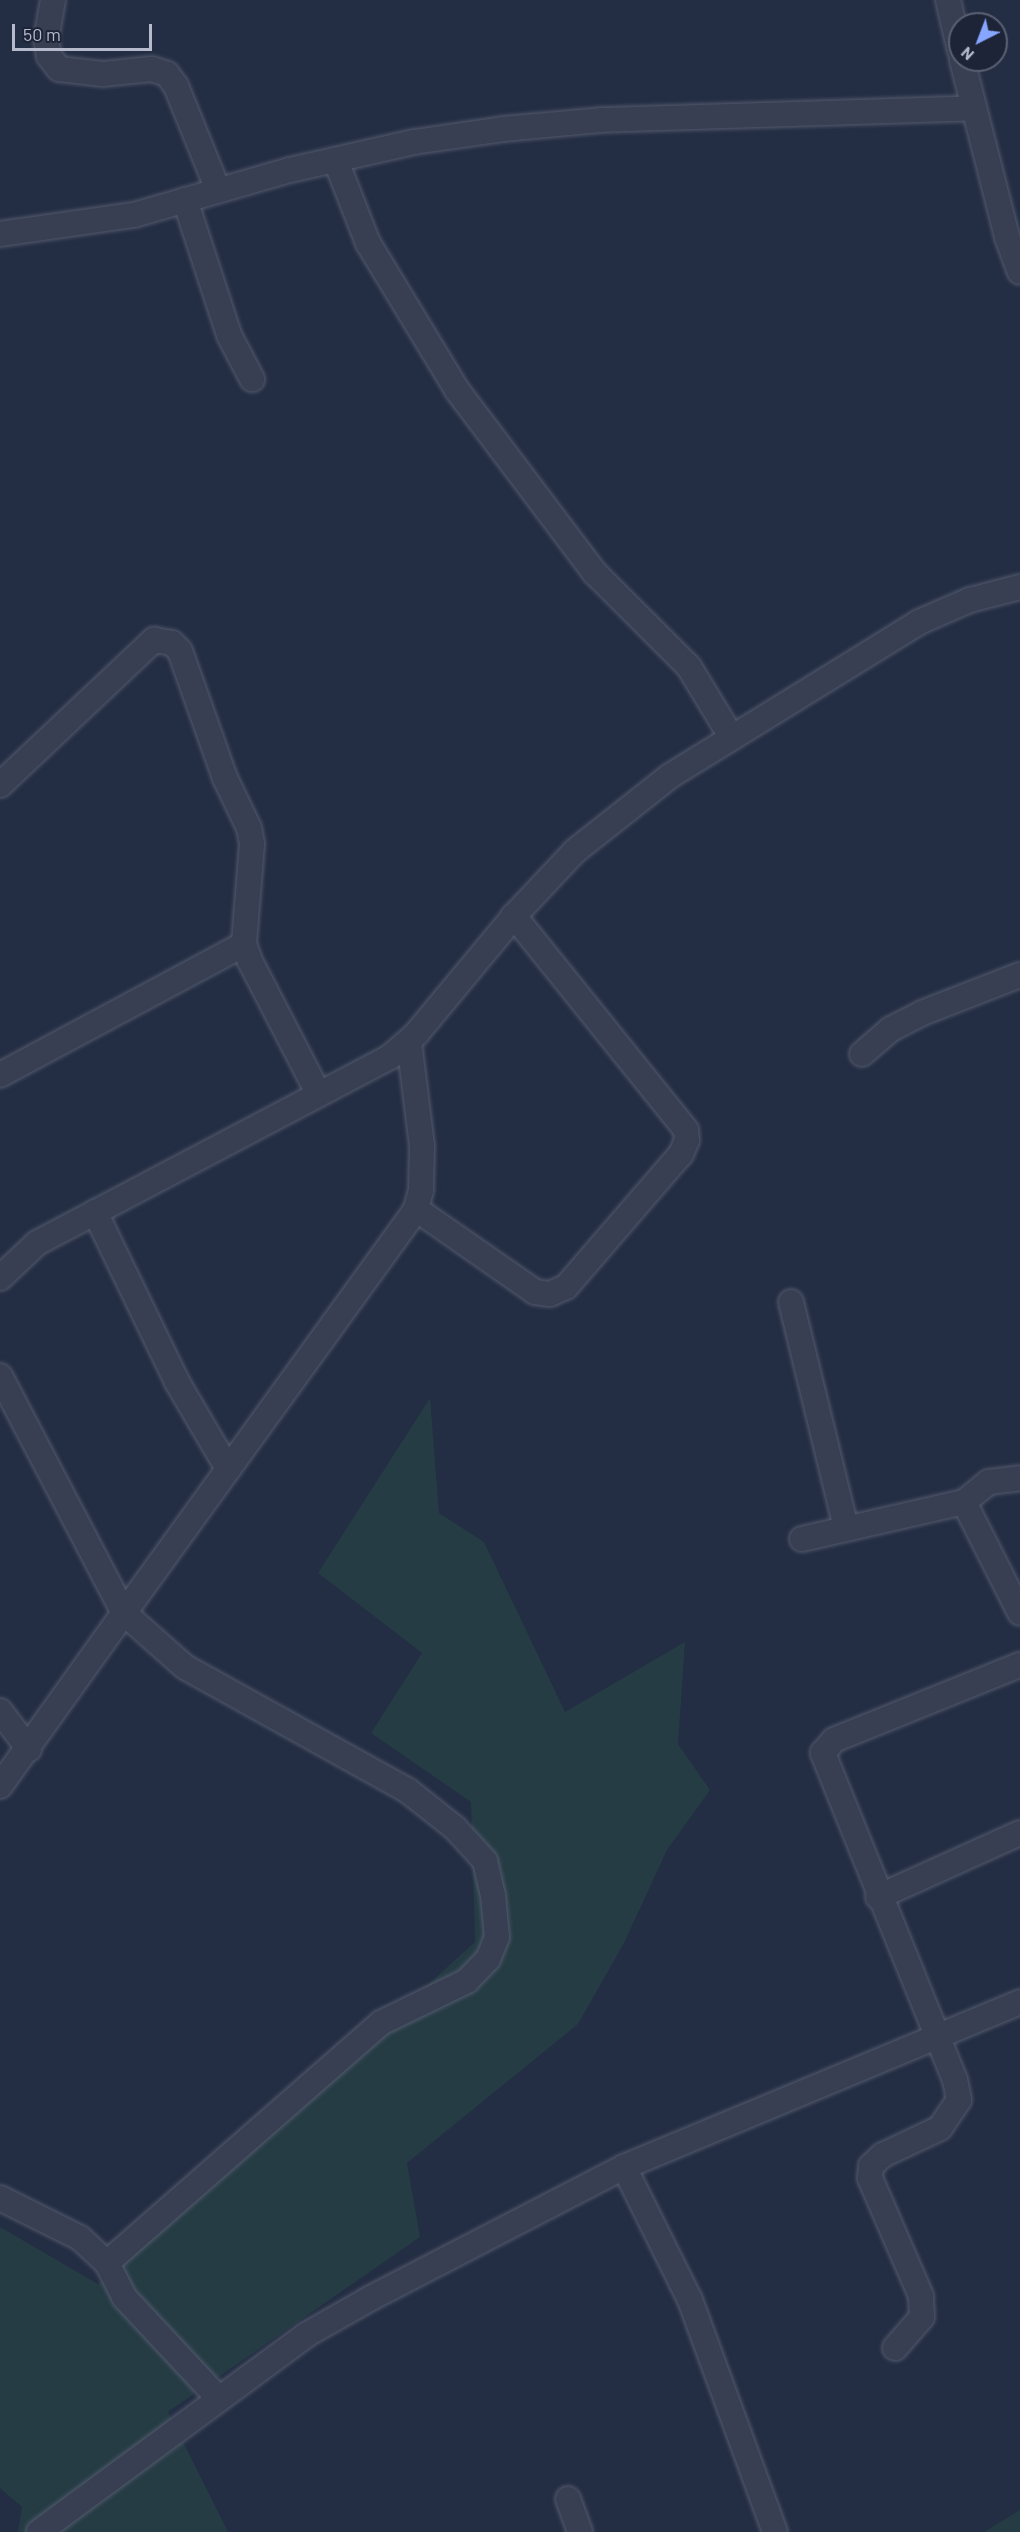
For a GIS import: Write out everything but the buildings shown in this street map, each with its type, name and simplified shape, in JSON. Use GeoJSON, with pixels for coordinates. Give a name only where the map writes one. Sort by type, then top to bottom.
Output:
{"type":"FeatureCollection","features":[{"type":"Feature","properties":{"kind":"street"},"geometry":{"type":"LineString","coordinates":[[53,0],[46,38],[49,56],[59,69],[103,74],[152,69],[167,74],[176,86],[218,190]]}},
{"type":"Feature","properties":{"kind":"street"},"geometry":{"type":"LineString","coordinates":[[965,72],[1020,272]]}},
{"type":"Feature","properties":{"kind":"street"},"geometry":{"type":"LineString","coordinates":[[0,234],[134,215],[218,190],[414,142],[590,121],[973,108]]}},
{"type":"Feature","properties":{"kind":"street"},"geometry":{"type":"LineString","coordinates":[[336,161],[368,243],[457,390],[595,573],[689,667],[732,738]]}},
{"type":"Feature","properties":{"kind":"street"},"geometry":{"type":"LineString","coordinates":[[185,200],[229,335],[252,379]]}},
{"type":"Feature","properties":{"kind":"street"},"geometry":{"type":"LineString","coordinates":[[0,1278],[37,1243],[391,1056],[409,1041],[514,916],[575,851],[620,813],[670,776],[919,622],[970,600],[1020,587]]}},
{"type":"Feature","properties":{"kind":"street"},"geometry":{"type":"LineString","coordinates":[[0,785],[154,640],[172,643],[180,651],[225,778],[249,828],[252,844],[244,944],[318,1093]]}},
{"type":"Feature","properties":{"kind":"street"},"geometry":{"type":"LineString","coordinates":[[416,1209],[535,1292],[550,1294],[566,1287],[681,1154],[687,1140],[686,1130],[514,916]]}},
{"type":"Feature","properties":{"kind":"street"},"geometry":{"type":"LineString","coordinates":[[0,1075],[244,944]]}},
{"type":"Feature","properties":{"kind":"street"},"geometry":{"type":"LineString","coordinates":[[862,1054],[891,1029],[922,1013],[1020,975]]}},
{"type":"Feature","properties":{"kind":"street"},"geometry":{"type":"LineString","coordinates":[[0,1786],[29,1749],[124,1613],[416,1209],[422,1190],[422,1146],[409,1041]]}},
{"type":"Feature","properties":{"kind":"street"},"geometry":{"type":"LineString","coordinates":[[95,1212],[177,1382],[228,1469]]}},
{"type":"Feature","properties":{"kind":"street"},"geometry":{"type":"LineString","coordinates":[[791,1302],[846,1527]]}},
{"type":"Feature","properties":{"kind":"street"},"geometry":{"type":"LineString","coordinates":[[0,1376],[124,1613],[185,1667],[407,1790],[456,1828],[485,1861],[494,1895],[497,1937],[488,1959],[467,1981],[381,2023],[107,2263]]}},
{"type":"Feature","properties":{"kind":"street"},"geometry":{"type":"LineString","coordinates":[[802,1539],[846,1527],[964,1502],[989,1482],[1020,1478]]}},
{"type":"Feature","properties":{"kind":"street"},"geometry":{"type":"LineString","coordinates":[[964,1502],[1020,1613]]}},
{"type":"Feature","properties":{"kind":"street"},"geometry":{"type":"LineString","coordinates":[[895,2348],[922,2317],[921,2296],[870,2178],[871,2166],[883,2155],[940,2128],[951,2116],[959,2100],[956,2080],[935,2036],[878,1897],[823,1753],[834,1740],[1020,1665]]}},
{"type":"Feature","properties":{"kind":"street"},"geometry":{"type":"LineString","coordinates":[[0,1711],[29,1749]]}},
{"type":"Feature","properties":{"kind":"street"},"geometry":{"type":"LineString","coordinates":[[878,1897],[1020,1833]]}},
{"type":"Feature","properties":{"kind":"street"},"geometry":{"type":"LineString","coordinates":[[39,2532],[306,2335],[624,2167],[1020,2002]]}},
{"type":"Feature","properties":{"kind":"street"},"geometry":{"type":"LineString","coordinates":[[624,2167],[690,2300],[774,2532]]}},
{"type":"Feature","properties":{"kind":"street"},"geometry":{"type":"LineString","coordinates":[[0,2198],[80,2238],[107,2263],[124,2297],[219,2399]]}},
{"type":"Feature","properties":{"kind":"street"},"geometry":{"type":"LineString","coordinates":[[568,2499],[580,2532]]}},
{"type":"Feature","properties":{"kind":"shaded area"},"geometry":{"type":"Polygon","coordinates":[[[430,1398],[439,1513],[484,1542],[565,1712],[685,1642],[678,1744],[710,1790],[667,1850],[624,1943],[578,2024],[407,2163],[420,2237],[168,2412],[228,2532],[18,2532],[22,2507],[0,2488],[0,2227],[98,2284],[475,1942],[471,1802],[371,1733],[422,1653],[318,1573],[430,1398]]]}},
{"type":"Feature","properties":{"kind":"shaded area"},"geometry":{"type":"Polygon","coordinates":[[[1020,2510],[1020,2532],[984,2532],[1020,2510]]]}}]}
